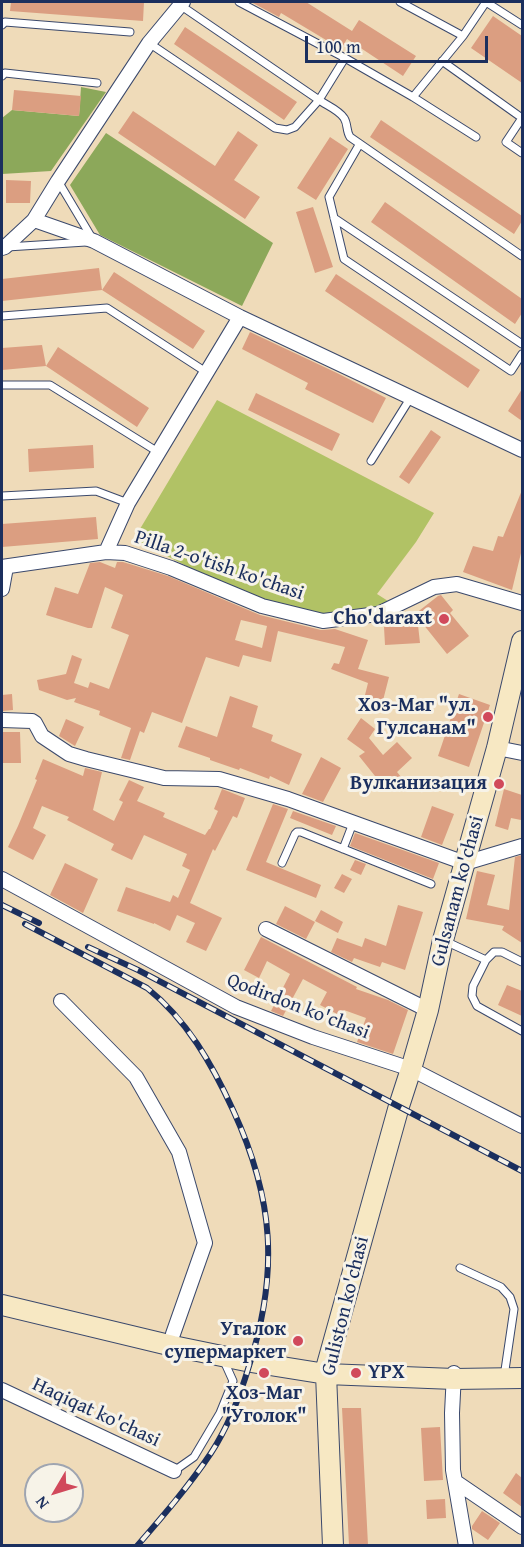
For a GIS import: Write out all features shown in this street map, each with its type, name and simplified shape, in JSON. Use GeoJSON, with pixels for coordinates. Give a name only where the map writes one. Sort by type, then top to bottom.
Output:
{"type":"FeatureCollection","features":[{"type":"Feature","properties":{"kind":"main road","name":"Gulsanam ko'chasi"},"geometry":{"type":"LineString","coordinates":[[399,1106],[428,1010],[443,940],[497,748],[522,641]]}},
{"type":"Feature","properties":{"kind":"main road","name":"Guliston ko'chasi"},"geometry":{"type":"LineString","coordinates":[[333,1545],[327,1370],[399,1106]]}},
{"type":"Feature","properties":{"kind":"main road"},"geometry":{"type":"LineString","coordinates":[[2,1296],[327,1370]]}},
{"type":"Feature","properties":{"kind":"main road"},"geometry":{"type":"LineString","coordinates":[[2,1305],[251,1362],[327,1370],[454,1375],[517,1373]]}},
{"type":"Feature","properties":{"kind":"street"},"geometry":{"type":"LineString","coordinates":[[3,248],[34,220],[149,43],[182,3]]}},
{"type":"Feature","properties":{"kind":"street"},"geometry":{"type":"LineString","coordinates":[[34,220],[94,241],[240,316],[522,450]]}},
{"type":"Feature","properties":{"kind":"street"},"geometry":{"type":"LineString","coordinates":[[106,552],[128,503],[240,316]]}},
{"type":"Feature","properties":{"kind":"street","name":"Pilla 2-o'tish ko'chasi"},"geometry":{"type":"LineString","coordinates":[[4,567],[106,552],[125,553],[171,568],[262,606],[323,621],[378,614],[434,587],[457,584],[522,603]]}},
{"type":"Feature","properties":{"kind":"street"},"geometry":{"type":"LineString","coordinates":[[2,589],[4,567]]}},
{"type":"Feature","properties":{"kind":"street"},"geometry":{"type":"LineString","coordinates":[[2,720],[32,721],[42,736],[69,754],[164,778],[219,779],[288,799],[465,863],[522,846]]}},
{"type":"Feature","properties":{"kind":"street"},"geometry":{"type":"LineString","coordinates":[[497,748],[522,753]]}},
{"type":"Feature","properties":{"kind":"street","name":"Qodirdon ko'chasi"},"geometry":{"type":"LineString","coordinates":[[2,879],[236,1007],[313,1037],[411,1069],[522,1125]]}},
{"type":"Feature","properties":{"kind":"street"},"geometry":{"type":"LineString","coordinates":[[266,929],[428,1010]]}},
{"type":"Feature","properties":{"kind":"street"},"geometry":{"type":"LineString","coordinates":[[62,1001],[136,1077],[179,1152],[205,1243],[173,1334]]}},
{"type":"Feature","properties":{"kind":"street"},"geometry":{"type":"LineString","coordinates":[[454,1375],[453,1470],[466,1545]]}},
{"type":"Feature","properties":{"kind":"street","name":"Haqiqat ko'chasi"},"geometry":{"type":"LineString","coordinates":[[2,1390],[174,1472]]}},
{"type":"Feature","properties":{"kind":"street"},"geometry":{"type":"LineString","coordinates":[[456,1482],[522,1527]]}},
{"type":"Feature","properties":{"kind":"lane"},"geometry":{"type":"LineString","coordinates":[[239,2],[345,58],[476,137]]}},
{"type":"Feature","properties":{"kind":"lane"},"geometry":{"type":"LineString","coordinates":[[400,2],[463,36]]}},
{"type":"Feature","properties":{"kind":"lane"},"geometry":{"type":"LineString","coordinates":[[413,97],[463,36],[486,2],[522,25]]}},
{"type":"Feature","properties":{"kind":"lane"},"geometry":{"type":"LineString","coordinates":[[182,3],[344,118],[346,132],[359,145],[522,256]]}},
{"type":"Feature","properties":{"kind":"lane"},"geometry":{"type":"LineString","coordinates":[[2,25],[5,22],[130,32]]}},
{"type":"Feature","properties":{"kind":"lane"},"geometry":{"type":"LineString","coordinates":[[149,43],[275,128],[286,130],[295,127],[319,100],[345,58]]}},
{"type":"Feature","properties":{"kind":"lane"},"geometry":{"type":"LineString","coordinates":[[442,61],[522,118],[506,142],[522,153]]}},
{"type":"Feature","properties":{"kind":"lane"},"geometry":{"type":"LineString","coordinates":[[2,76],[5,73],[97,83]]}},
{"type":"Feature","properties":{"kind":"lane"},"geometry":{"type":"LineString","coordinates":[[359,145],[329,197],[344,259],[511,371],[522,354]]}},
{"type":"Feature","properties":{"kind":"lane"},"geometry":{"type":"LineString","coordinates":[[3,248],[94,241],[58,182]]}},
{"type":"Feature","properties":{"kind":"lane"},"geometry":{"type":"LineString","coordinates":[[334,218],[522,344]]}},
{"type":"Feature","properties":{"kind":"lane"},"geometry":{"type":"LineString","coordinates":[[2,316],[107,308],[206,372]]}},
{"type":"Feature","properties":{"kind":"lane"},"geometry":{"type":"LineString","coordinates":[[2,385],[50,385],[158,452]]}},
{"type":"Feature","properties":{"kind":"lane"},"geometry":{"type":"LineString","coordinates":[[371,460],[411,397]]}},
{"type":"Feature","properties":{"kind":"lane"},"geometry":{"type":"LineString","coordinates":[[2,496],[96,491],[128,503]]}},
{"type":"Feature","properties":{"kind":"lane"},"geometry":{"type":"LineString","coordinates":[[343,849],[353,823]]}},
{"type":"Feature","properties":{"kind":"lane"},"geometry":{"type":"LineString","coordinates":[[282,863],[297,832],[431,884]]}},
{"type":"Feature","properties":{"kind":"lane"},"geometry":{"type":"LineString","coordinates":[[443,940],[486,960]]}},
{"type":"Feature","properties":{"kind":"lane"},"geometry":{"type":"LineString","coordinates":[[522,962],[502,952],[494,952],[486,960],[473,986],[472,996],[477,1006],[522,1031]]}},
{"type":"Feature","properties":{"kind":"lane"},"geometry":{"type":"LineString","coordinates":[[460,1268],[501,1287],[510,1298],[514,1309],[517,1373]]}},
{"type":"Feature","properties":{"kind":"lane"},"geometry":{"type":"LineString","coordinates":[[174,1472],[194,1457],[220,1413],[233,1381],[222,1356]]}},
{"type":"Feature","properties":{"kind":"green space"},"geometry":{"type":"Polygon","coordinates":[[[81,87],[106,92],[51,171],[2,174],[2,118],[12,110],[79,116],[81,87]]]}},
{"type":"Feature","properties":{"kind":"green space"},"geometry":{"type":"Polygon","coordinates":[[[106,133],[273,243],[242,306],[100,235],[70,185],[106,133]]]}},
{"type":"Feature","properties":{"kind":"green space"},"geometry":{"type":"Polygon","coordinates":[[[217,400],[434,513],[416,542],[377,594],[388,601],[363,613],[322,616],[239,593],[134,539],[217,400]]]}},
{"type":"Feature","properties":{"kind":"building"},"geometry":{"type":"Polygon","coordinates":[[[11,2],[144,2],[143,21],[10,11],[11,2]]]}},
{"type":"Feature","properties":{"kind":"building"},"geometry":{"type":"Polygon","coordinates":[[[251,2],[306,2],[352,31],[359,20],[416,56],[403,76],[347,39],[341,49],[281,13],[279,17],[251,2]]]}},
{"type":"Feature","properties":{"kind":"building"},"geometry":{"type":"Polygon","coordinates":[[[493,16],[522,36],[522,83],[471,48],[493,16]]]}},
{"type":"Feature","properties":{"kind":"building"},"geometry":{"type":"Polygon","coordinates":[[[185,27],[297,102],[284,120],[174,44],[185,27]]]}},
{"type":"Feature","properties":{"kind":"building"},"geometry":{"type":"Polygon","coordinates":[[[14,90],[81,96],[79,116],[12,110],[14,90]]]}},
{"type":"Feature","properties":{"kind":"building"},"geometry":{"type":"Polygon","coordinates":[[[133,111],[215,166],[238,131],[258,145],[234,180],[260,197],[245,219],[118,133],[133,111]]]}},
{"type":"Feature","properties":{"kind":"building"},"geometry":{"type":"Polygon","coordinates":[[[381,120],[522,216],[522,221],[514,234],[370,137],[381,120]]]}},
{"type":"Feature","properties":{"kind":"building"},"geometry":{"type":"Polygon","coordinates":[[[330,137],[348,149],[316,200],[297,188],[330,137]]]}},
{"type":"Feature","properties":{"kind":"building"},"geometry":{"type":"Polygon","coordinates":[[[6,180],[31,181],[30,203],[6,203],[6,180]]]}},
{"type":"Feature","properties":{"kind":"building"},"geometry":{"type":"Polygon","coordinates":[[[385,202],[522,299],[522,313],[515,324],[371,222],[385,202]]]}},
{"type":"Feature","properties":{"kind":"building"},"geometry":{"type":"Polygon","coordinates":[[[313,207],[333,267],[315,273],[296,212],[313,207]]]}},
{"type":"Feature","properties":{"kind":"building"},"geometry":{"type":"Polygon","coordinates":[[[99,268],[102,290],[2,301],[2,279],[99,268]]]}},
{"type":"Feature","properties":{"kind":"building"},"geometry":{"type":"Polygon","coordinates":[[[114,272],[205,331],[193,349],[102,290],[114,272]]]}},
{"type":"Feature","properties":{"kind":"building"},"geometry":{"type":"Polygon","coordinates":[[[336,274],[480,370],[468,388],[325,291],[336,274]]]}},
{"type":"Feature","properties":{"kind":"building"},"geometry":{"type":"Polygon","coordinates":[[[250,332],[386,398],[373,423],[305,389],[308,383],[242,349],[250,332]]]}},
{"type":"Feature","properties":{"kind":"building"},"geometry":{"type":"Polygon","coordinates":[[[42,345],[46,366],[2,370],[2,348],[42,345]]]}},
{"type":"Feature","properties":{"kind":"building"},"geometry":{"type":"Polygon","coordinates":[[[58,347],[149,408],[137,427],[46,366],[58,347]]]}},
{"type":"Feature","properties":{"kind":"building"},"geometry":{"type":"Polygon","coordinates":[[[522,389],[522,421],[508,411],[522,389]]]}},
{"type":"Feature","properties":{"kind":"building"},"geometry":{"type":"Polygon","coordinates":[[[256,393],[340,434],[332,451],[248,410],[256,393]]]}},
{"type":"Feature","properties":{"kind":"building"},"geometry":{"type":"Polygon","coordinates":[[[431,430],[441,437],[409,484],[399,477],[431,430]]]}},
{"type":"Feature","properties":{"kind":"building"},"geometry":{"type":"Polygon","coordinates":[[[93,445],[94,468],[29,472],[28,449],[93,445]]]}},
{"type":"Feature","properties":{"kind":"building"},"geometry":{"type":"Polygon","coordinates":[[[522,490],[522,549],[512,590],[463,572],[473,546],[493,551],[498,536],[503,537],[522,490]]]}},
{"type":"Feature","properties":{"kind":"building"},"geometry":{"type":"Polygon","coordinates":[[[96,517],[98,539],[2,547],[2,524],[96,517]]]}},
{"type":"Feature","properties":{"kind":"building"},"geometry":{"type":"Polygon","coordinates":[[[100,562],[115,568],[117,562],[123,562],[168,576],[260,615],[321,630],[335,629],[368,640],[358,669],[389,677],[380,712],[362,707],[368,683],[331,669],[334,663],[339,664],[345,647],[278,631],[271,662],[243,655],[239,667],[206,657],[182,723],[152,712],[144,733],[140,731],[130,760],[121,758],[131,728],[99,715],[100,711],[74,702],[76,698],[67,700],[39,690],[37,680],[66,674],[72,655],[82,659],[74,683],[88,688],[90,682],[109,689],[129,635],[111,628],[123,595],[105,587],[92,628],[46,615],[55,587],[78,594],[90,563],[100,562]],[[241,620],[235,640],[262,648],[267,626],[241,620]]]}},
{"type":"Feature","properties":{"kind":"building"},"geometry":{"type":"Polygon","coordinates":[[[441,595],[453,610],[450,613],[469,636],[447,654],[415,614],[441,595]]]}},
{"type":"Feature","properties":{"kind":"building"},"geometry":{"type":"Polygon","coordinates":[[[418,625],[420,643],[385,645],[384,627],[418,625]]]}},
{"type":"Feature","properties":{"kind":"building"},"geometry":{"type":"Polygon","coordinates":[[[12,694],[13,710],[2,711],[2,695],[12,694]]]}},
{"type":"Feature","properties":{"kind":"building"},"geometry":{"type":"Polygon","coordinates":[[[459,694],[490,705],[469,767],[438,756],[459,694]]]}},
{"type":"Feature","properties":{"kind":"building"},"geometry":{"type":"Polygon","coordinates":[[[230,696],[258,706],[252,727],[273,735],[271,741],[302,754],[289,785],[270,776],[269,779],[240,768],[239,770],[178,747],[186,726],[217,737],[230,696]]]}},
{"type":"Feature","properties":{"kind":"building"},"geometry":{"type":"Polygon","coordinates":[[[361,718],[375,729],[369,738],[383,755],[397,742],[412,758],[397,772],[402,778],[387,791],[359,756],[365,752],[347,739],[361,718]]]}},
{"type":"Feature","properties":{"kind":"building"},"geometry":{"type":"Polygon","coordinates":[[[66,719],[84,727],[75,746],[59,736],[66,719]]]}},
{"type":"Feature","properties":{"kind":"building"},"geometry":{"type":"Polygon","coordinates":[[[2,732],[20,732],[21,763],[2,763],[2,732]]]}},
{"type":"Feature","properties":{"kind":"building"},"geometry":{"type":"Polygon","coordinates":[[[321,757],[341,768],[323,802],[302,794],[321,757]]]}},
{"type":"Feature","properties":{"kind":"building"},"geometry":{"type":"Polygon","coordinates":[[[43,759],[83,776],[85,768],[102,772],[93,810],[114,821],[123,802],[119,800],[129,780],[144,787],[137,801],[165,813],[163,817],[205,835],[218,811],[214,809],[222,789],[245,798],[237,818],[233,816],[215,851],[213,849],[190,903],[222,918],[206,951],[186,942],[195,923],[177,915],[170,931],[154,923],[117,911],[126,887],[170,902],[173,895],[178,898],[190,870],[182,866],[187,854],[144,835],[132,860],[111,850],[114,844],[67,820],[69,817],[42,806],[33,828],[46,835],[33,860],[8,847],[37,780],[35,779],[43,759]]]}},
{"type":"Feature","properties":{"kind":"building"},"geometry":{"type":"Polygon","coordinates":[[[504,789],[522,795],[521,820],[511,818],[508,830],[495,826],[504,789]]]}},
{"type":"Feature","properties":{"kind":"building"},"geometry":{"type":"Polygon","coordinates":[[[273,804],[288,809],[266,862],[321,885],[316,898],[246,870],[273,804]]]}},
{"type":"Feature","properties":{"kind":"building"},"geometry":{"type":"Polygon","coordinates":[[[432,806],[454,814],[442,845],[421,837],[432,806]]]}},
{"type":"Feature","properties":{"kind":"building"},"geometry":{"type":"Polygon","coordinates":[[[293,811],[336,826],[332,835],[290,818],[293,811]]]}},
{"type":"Feature","properties":{"kind":"building"},"geometry":{"type":"Polygon","coordinates":[[[355,833],[439,863],[433,879],[350,846],[355,833]]]}},
{"type":"Feature","properties":{"kind":"building"},"geometry":{"type":"Polygon","coordinates":[[[522,855],[522,943],[502,930],[504,926],[466,919],[477,871],[495,875],[487,905],[509,910],[515,857],[522,855]]]}},
{"type":"Feature","properties":{"kind":"building"},"geometry":{"type":"Polygon","coordinates":[[[355,860],[366,864],[361,875],[350,870],[355,860]]]}},
{"type":"Feature","properties":{"kind":"building"},"geometry":{"type":"Polygon","coordinates":[[[65,863],[98,879],[83,913],[50,895],[65,863]]]}},
{"type":"Feature","properties":{"kind":"building"},"geometry":{"type":"Polygon","coordinates":[[[342,874],[352,879],[344,893],[334,888],[342,874]]]}},
{"type":"Feature","properties":{"kind":"building"},"geometry":{"type":"Polygon","coordinates":[[[398,905],[423,912],[405,970],[382,962],[380,967],[354,958],[352,962],[331,952],[337,938],[362,947],[365,938],[386,946],[398,905]]]}},
{"type":"Feature","properties":{"kind":"building"},"geometry":{"type":"Polygon","coordinates":[[[285,906],[315,922],[306,939],[276,924],[285,906]]]}},
{"type":"Feature","properties":{"kind":"building"},"geometry":{"type":"Polygon","coordinates":[[[321,910],[343,922],[338,933],[315,921],[321,910]]]}},
{"type":"Feature","properties":{"kind":"building"},"geometry":{"type":"Polygon","coordinates":[[[261,937],[357,987],[356,989],[408,1010],[393,1054],[357,1042],[366,1018],[344,1010],[341,1016],[320,1005],[327,992],[303,979],[283,1016],[271,1011],[290,974],[267,961],[259,978],[244,970],[261,937]]]}},
{"type":"Feature","properties":{"kind":"building"},"geometry":{"type":"Polygon","coordinates":[[[507,985],[522,991],[522,1016],[498,1005],[507,985]]]}},
{"type":"Feature","properties":{"kind":"building"},"geometry":{"type":"Polygon","coordinates":[[[342,1408],[361,1408],[368,1545],[349,1545],[342,1408]]]}},
{"type":"Feature","properties":{"kind":"building"},"geometry":{"type":"Polygon","coordinates":[[[440,1427],[443,1480],[424,1481],[421,1428],[440,1427]]]}},
{"type":"Feature","properties":{"kind":"building"},"geometry":{"type":"Polygon","coordinates":[[[516,1473],[522,1478],[522,1507],[503,1493],[516,1473]]]}},
{"type":"Feature","properties":{"kind":"building"},"geometry":{"type":"Polygon","coordinates":[[[445,1499],[446,1518],[427,1519],[426,1500],[445,1499]]]}},
{"type":"Feature","properties":{"kind":"building"},"geometry":{"type":"Polygon","coordinates":[[[482,1511],[500,1523],[488,1540],[472,1529],[482,1511]]]}},
{"type":"Feature","properties":{"kind":"railway"},"geometry":{"type":"LineString","coordinates":[[2,905],[39,923]]}},
{"type":"Feature","properties":{"kind":"railway"},"geometry":{"type":"LineString","coordinates":[[25,924],[147,988],[174,1014],[207,1060],[233,1110],[247,1143],[264,1205],[268,1236],[265,1299],[259,1332],[238,1400],[211,1453],[185,1489],[137,1546]]}},
{"type":"Feature","properties":{"kind":"railway"},"geometry":{"type":"LineString","coordinates":[[88,947],[138,970],[522,1171]]}},
{"type":"Feature","properties":{"kind":"place","name":"Cho'daraxt"},"geometry":{"type":"Point","coordinates":[444,619]}},
{"type":"Feature","properties":{"kind":"place","name":"Хоз-Маг \"ул. Гулсанам\""},"geometry":{"type":"Point","coordinates":[488,717]}},
{"type":"Feature","properties":{"kind":"place","name":"Вулканизация"},"geometry":{"type":"Point","coordinates":[499,784]}},
{"type":"Feature","properties":{"kind":"place","name":"Угалок супермаркет"},"geometry":{"type":"Point","coordinates":[298,1341]}},
{"type":"Feature","properties":{"kind":"place","name":"Хоз-Маг \"Уголок\""},"geometry":{"type":"Point","coordinates":[264,1373]}},
{"type":"Feature","properties":{"kind":"place","name":"YPX"},"geometry":{"type":"Point","coordinates":[356,1373]}}]}
